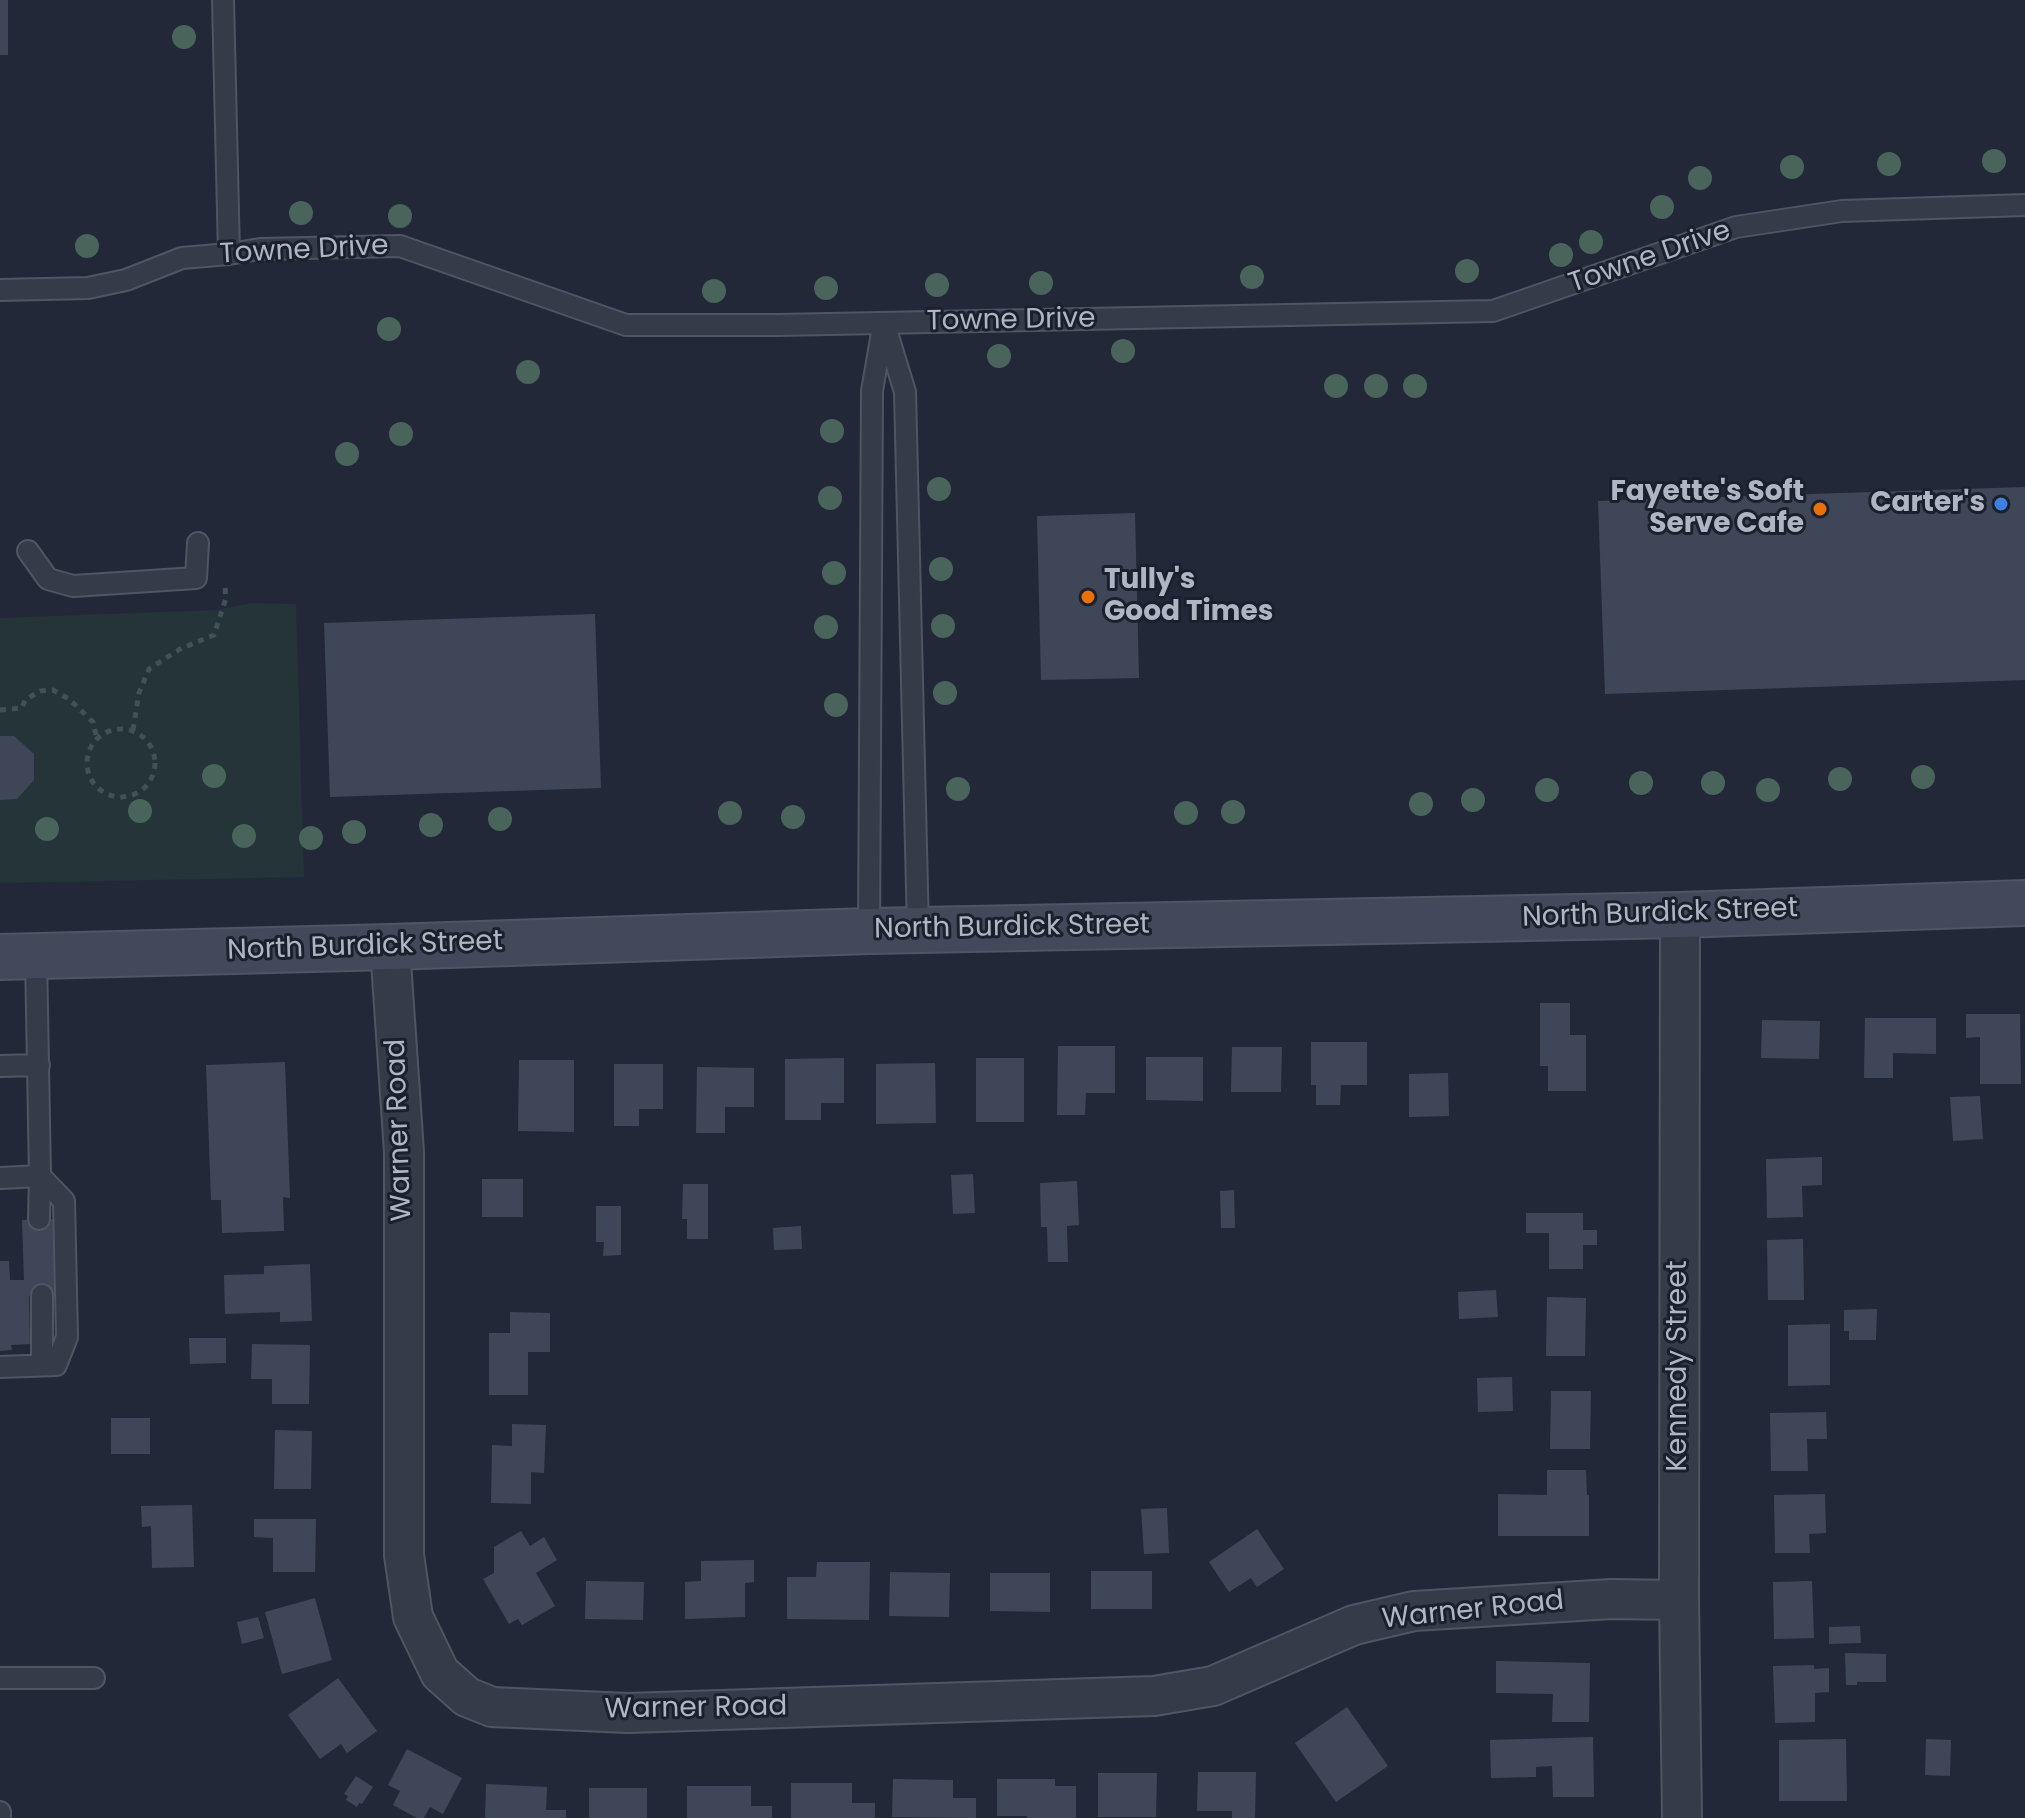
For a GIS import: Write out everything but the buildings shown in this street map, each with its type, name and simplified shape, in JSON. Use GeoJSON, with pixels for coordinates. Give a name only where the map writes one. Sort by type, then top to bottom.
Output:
{"type":"FeatureCollection","features":[{"type":"Feature","properties":{"kind":"street","name":"North Burdick Street"},"geometry":{"type":"LineString","coordinates":[[18,956],[869,931],[1680,915],[2025,903]]}},
{"type":"Feature","properties":{"kind":"street","name":"Kennedy Street"},"geometry":{"type":"LineString","coordinates":[[1680,915],[1679,1600],[1682,1818]]}},
{"type":"Feature","properties":{"kind":"street","name":"Warner Road"},"geometry":{"type":"LineString","coordinates":[[390,947],[404,1152],[404,1555],[413,1617],[440,1673],[467,1697],[492,1707],[628,1713],[1154,1696],[1213,1686],[1354,1625],[1414,1611],[1612,1599],[1679,1600]]}},
{"type":"Feature","properties":{"kind":"lane"},"geometry":{"type":"LineString","coordinates":[[223,0],[229,254]]}},
{"type":"Feature","properties":{"kind":"lane","name":"Towne Drive"},"geometry":{"type":"LineString","coordinates":[[0,290],[88,288],[126,280],[182,258],[260,249],[400,246],[626,325],[1493,311],[1736,227],[1842,211],[2025,205]]}},
{"type":"Feature","properties":{"kind":"lane"},"geometry":{"type":"LineString","coordinates":[[884,323],[905,392],[918,930]]}},
{"type":"Feature","properties":{"kind":"lane"},"geometry":{"type":"LineString","coordinates":[[869,931],[872,391],[884,323]]}},
{"type":"Feature","properties":{"kind":"lane"},"geometry":{"type":"LineString","coordinates":[[28,551],[48,579],[73,586],[196,578],[198,543]]}},
{"type":"Feature","properties":{"kind":"lane"},"geometry":{"type":"LineString","coordinates":[[18,956],[39,1065],[39,1219]]}},
{"type":"Feature","properties":{"kind":"lane"},"geometry":{"type":"LineString","coordinates":[[0,1066],[39,1065]]}},
{"type":"Feature","properties":{"kind":"lane"},"geometry":{"type":"LineString","coordinates":[[0,1178],[40,1176],[64,1201],[67,1337],[56,1365],[0,1367]]}},
{"type":"Feature","properties":{"kind":"lane"},"geometry":{"type":"LineString","coordinates":[[42,1295],[42,1365]]}},
{"type":"Feature","properties":{"kind":"lane"},"geometry":{"type":"LineString","coordinates":[[0,1678],[94,1678]]}},
{"type":"Feature","properties":{"kind":"path"},"geometry":{"type":"LineString","coordinates":[[133,730],[139,693],[149,669],[180,649],[214,635],[226,598],[225,584]]}},
{"type":"Feature","properties":{"kind":"path"},"geometry":{"type":"LineString","coordinates":[[0,710],[22,708],[25,700],[40,691],[53,690],[69,699],[93,722],[97,739]]}},
{"type":"Feature","properties":{"kind":"path"},"geometry":{"type":"LineString","coordinates":[[120,728],[133,730],[150,743],[155,755],[152,779],[141,791],[131,796],[120,798],[109,795],[96,787],[90,778],[88,754],[97,739],[107,731],[120,728]]}},
{"type":"Feature","properties":{"kind":"shaded area"},"geometry":{"type":"Polygon","coordinates":[[[252,603],[296,604],[304,877],[0,883],[0,618],[217,610],[252,603]]]}},
{"type":"Feature","properties":{"kind":"place","name":"Carter's"},"geometry":{"type":"Point","coordinates":[2001,504]}},
{"type":"Feature","properties":{"kind":"place","name":"Fayette's Soft Serve Cafe"},"geometry":{"type":"Point","coordinates":[1820,509]}},
{"type":"Feature","properties":{"kind":"place","name":"Tully's Good Times"},"geometry":{"type":"Point","coordinates":[1088,597]}}]}
